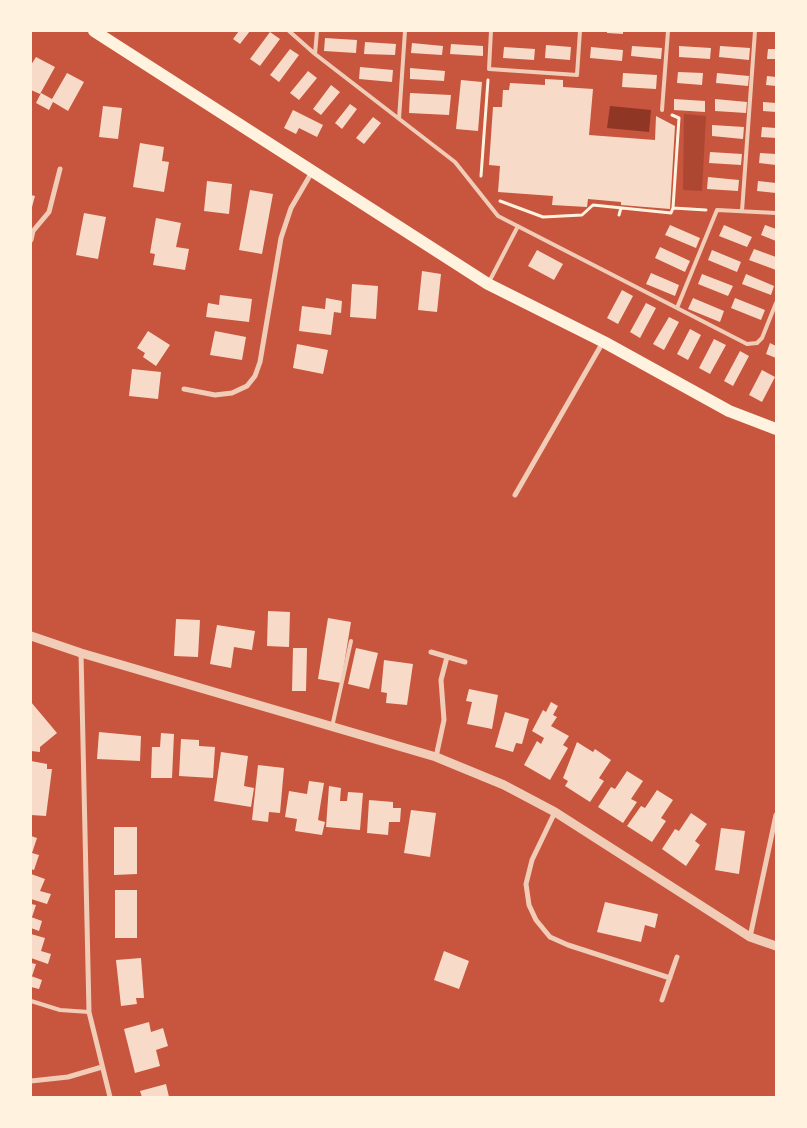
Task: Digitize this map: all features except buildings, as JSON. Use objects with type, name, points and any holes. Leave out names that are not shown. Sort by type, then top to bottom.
[{"type":"main road","points":[[94,31],[488,284],[604,342],[729,411],[776,429]]},
{"type":"street","points":[[31,240],[33,230],[49,212],[60,169]]},
{"type":"street","points":[[184,389],[215,395],[232,393],[247,386],[255,376],[260,362],[281,238],[291,208],[312,172]]},
{"type":"street","points":[[515,495],[604,342]]},
{"type":"street","points":[[31,636],[81,653],[436,757],[504,786],[555,812],[750,937],[776,946]]},
{"type":"street","points":[[431,652],[465,662]]},
{"type":"street","points":[[81,653],[89,1012],[110,1097]]},
{"type":"street","points":[[436,757],[444,720],[441,680],[447,657]]},
{"type":"street","points":[[555,812],[532,860],[526,884],[529,905],[536,920],[550,937],[568,945],[670,978]]},
{"type":"street","points":[[750,937],[776,815]]},
{"type":"street","points":[[662,1000],[677,957]]},
{"type":"street","points":[[31,1081],[68,1077],[102,1067]]},
{"type":"lane","points":[[289,31],[315,54],[455,162],[498,216],[747,344],[757,343],[762,338],[776,303]]},
{"type":"lane","points":[[315,54],[317,31]]},
{"type":"lane","points":[[399,119],[405,31]]},
{"type":"lane","points":[[491,31],[488,70],[577,76],[580,31]]},
{"type":"lane","points":[[662,110],[668,31]]},
{"type":"lane","points":[[742,211],[755,31]]},
{"type":"lane","points":[[678,308],[717,210],[776,213]]},
{"type":"lane","points":[[488,284],[518,226]]},
{"type":"lane","points":[[332,727],[351,641]]},
{"type":"lane","points":[[31,1001],[60,1010],[89,1012]]},
{"type":"path","points":[[476,188],[481,184],[488,70]]},
{"type":"path","points":[[496,199],[543,217],[582,214],[592,205],[671,213],[673,208],[678,118],[662,110]]},
{"type":"path","points":[[619,215],[621,208]]},
{"type":"path","points":[[673,208],[717,210]]},
{"type":"shaded area","points":[[610,106],[651,110],[649,132],[607,128]]},
{"type":"shaded area","points":[[684,114],[706,116],[702,191],[683,190]]}]
